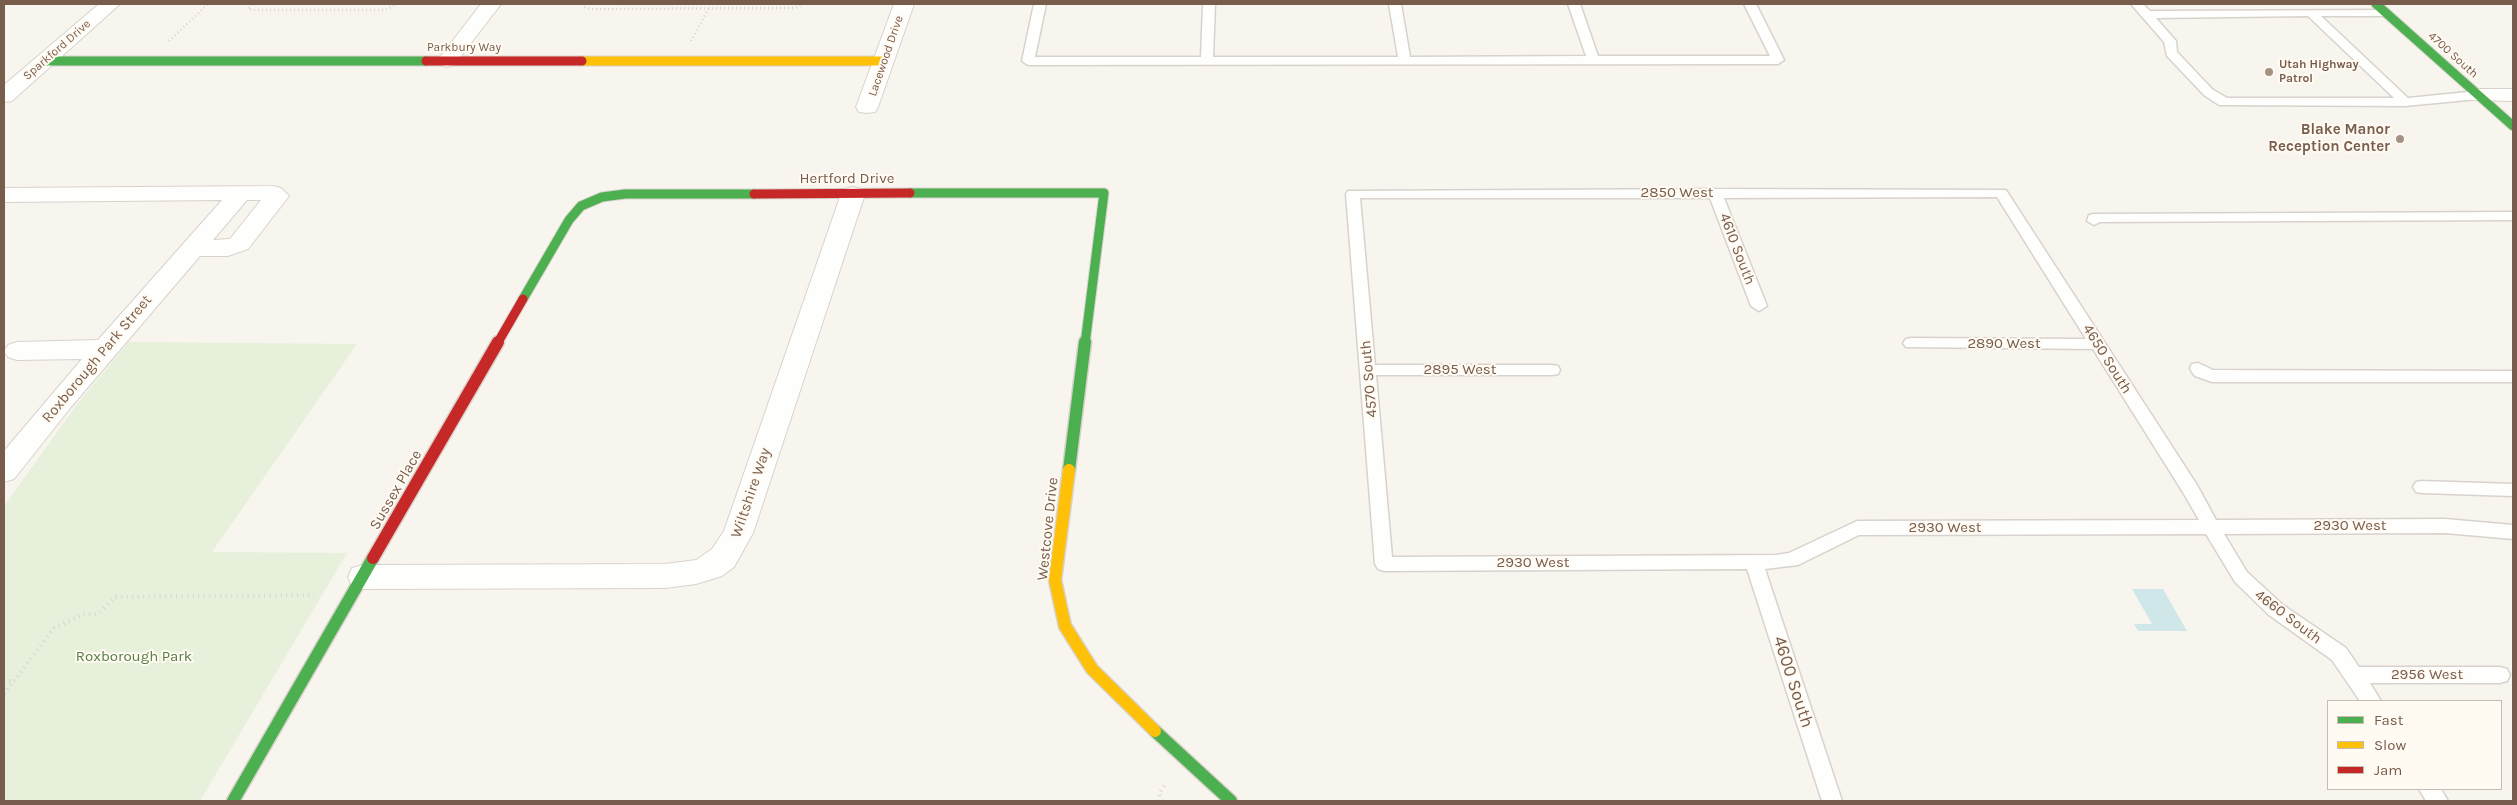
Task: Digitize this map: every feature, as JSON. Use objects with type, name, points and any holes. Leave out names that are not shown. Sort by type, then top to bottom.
[{"type":"street","name":"Sparkford Drive","points":[[4,96],[110,4]]},
{"type":"street","points":[[446,61],[490,4]]},
{"type":"street","name":"Lacewood Drive","points":[[868,107],[904,4]]},
{"type":"street","name":"4700 South","points":[[2376,4],[2513,126]]},
{"type":"street","name":"Parkbury Way","points":[[44,61],[884,61]]},
{"type":"street","points":[[2478,95],[2513,95]]},
{"type":"street","points":[[4,195],[273,193],[278,196],[239,244],[228,248],[192,248]]},
{"type":"street","name":"Hertford Drive","points":[[591,200],[625,194],[1104,193]]},
{"type":"street","name":"Westcove Drive","points":[[1104,193],[1055,580],[1059,603],[1065,626],[1092,669],[1110,689],[1231,801]]},
{"type":"street","name":"Roxborough Park Street","points":[[4,471],[104,350],[240,194]]},
{"type":"street","name":"Wiltshire Way","points":[[363,577],[665,576],[696,572],[717,562],[732,546],[738,533],[853,194]]},
{"type":"street","name":"Sussex Place","points":[[233,801],[569,220],[581,206],[591,200]]},
{"type":"street","points":[[17,351],[104,350]]},
{"type":"lane","points":[[1040,4],[1028,61],[1778,60],[1750,4]]},
{"type":"lane","points":[[1207,61],[1209,4]]},
{"type":"lane","points":[[1396,4],[1405,61]]},
{"type":"lane","points":[[1574,4],[1593,60]]},
{"type":"lane","points":[[2137,4],[2170,41],[2172,52],[2208,92],[2224,102],[2405,102],[2478,95]]},
{"type":"lane","points":[[2146,15],[2313,15],[2385,12]]},
{"type":"lane","points":[[2313,15],[2405,102]]},
{"type":"lane","name":"4610 South","points":[[1715,193],[1759,306]]},
{"type":"lane","name":"2850 West","points":[[1353,194],[2001,193]]},
{"type":"lane","name":"4650 South","points":[[2001,193],[2190,490],[2211,527]]},
{"type":"lane","name":"4570 South","points":[[1353,194],[1384,564]]},
{"type":"lane","points":[[2094,221],[2094,218],[2513,216]]},
{"type":"lane","name":"2890 West","points":[[1911,343],[2098,344]]},
{"type":"lane","points":[[2198,368],[2201,372],[2212,376],[2332,378],[2352,375],[2513,376]]},
{"type":"lane","name":"2895 West","points":[[1368,370],[1552,370]]},
{"type":"lane","points":[[2422,487],[2513,490]]},
{"type":"lane","name":"2930 West","points":[[1384,564],[1754,562],[1792,560],[1857,528],[2445,526],[2513,532]]},
{"type":"lane","name":"4660 South","points":[[2211,527],[2249,587],[2276,610],[2339,654],[2370,700]]},
{"type":"lane","name":"4600 South","points":[[1754,562],[1832,801]]},
{"type":"lane","name":"2956 West","points":[[2354,675],[2500,675]]},
{"type":"lane","points":[[2430,790],[2438,801]]},
{"type":"path","points":[[165,45],[208,4]]},
{"type":"path","points":[[252,4],[248,9],[380,10],[388,9],[396,4]]},
{"type":"path","points":[[584,4],[583,6],[586,8],[795,8],[803,4]]},
{"type":"path","points":[[690,42],[709,8]]},
{"type":"path","points":[[4,694],[54,628],[85,614],[97,614],[116,597],[314,595]]},
{"type":"path","points":[[4,681],[14,681]]},
{"type":"path","points":[[1162,801],[1159,793],[1165,785]]},
{"type":"green space","name":"Roxborough Park","points":[[129,342],[357,344],[212,552],[347,553],[200,801],[4,801],[4,506],[78,403]]},
{"type":"water","points":[[2132,589],[2163,589],[2187,631],[2138,631],[2134,624],[2152,624]]},
{"type":"traffic: fast","points":[[2376,4],[2513,126]]},
{"type":"traffic: fast","points":[[44,61],[426,61]]},
{"type":"traffic: fast","points":[[910,193],[1104,193],[1069,470]]},
{"type":"traffic: fast","points":[[523,299],[569,220],[581,206],[602,197],[625,194],[754,194]]},
{"type":"traffic: fast","points":[[233,801],[373,558]]},
{"type":"traffic: fast","points":[[1155,731],[1231,801]]},
{"type":"traffic: slow","points":[[582,61],[884,61]]},
{"type":"traffic: slow","points":[[1069,470],[1055,580],[1065,626],[1092,669],[1155,731]]},
{"type":"traffic: jam","points":[[426,61],[582,61]]},
{"type":"traffic: jam","points":[[754,194],[910,193]]},
{"type":"traffic: jam","points":[[373,558],[523,299]]},
{"type":"place","name":"Utah Highway Patrol","points":[[2269,72]]},
{"type":"place","name":"Blake Manor Reception Center","points":[[2400,139]]}]
